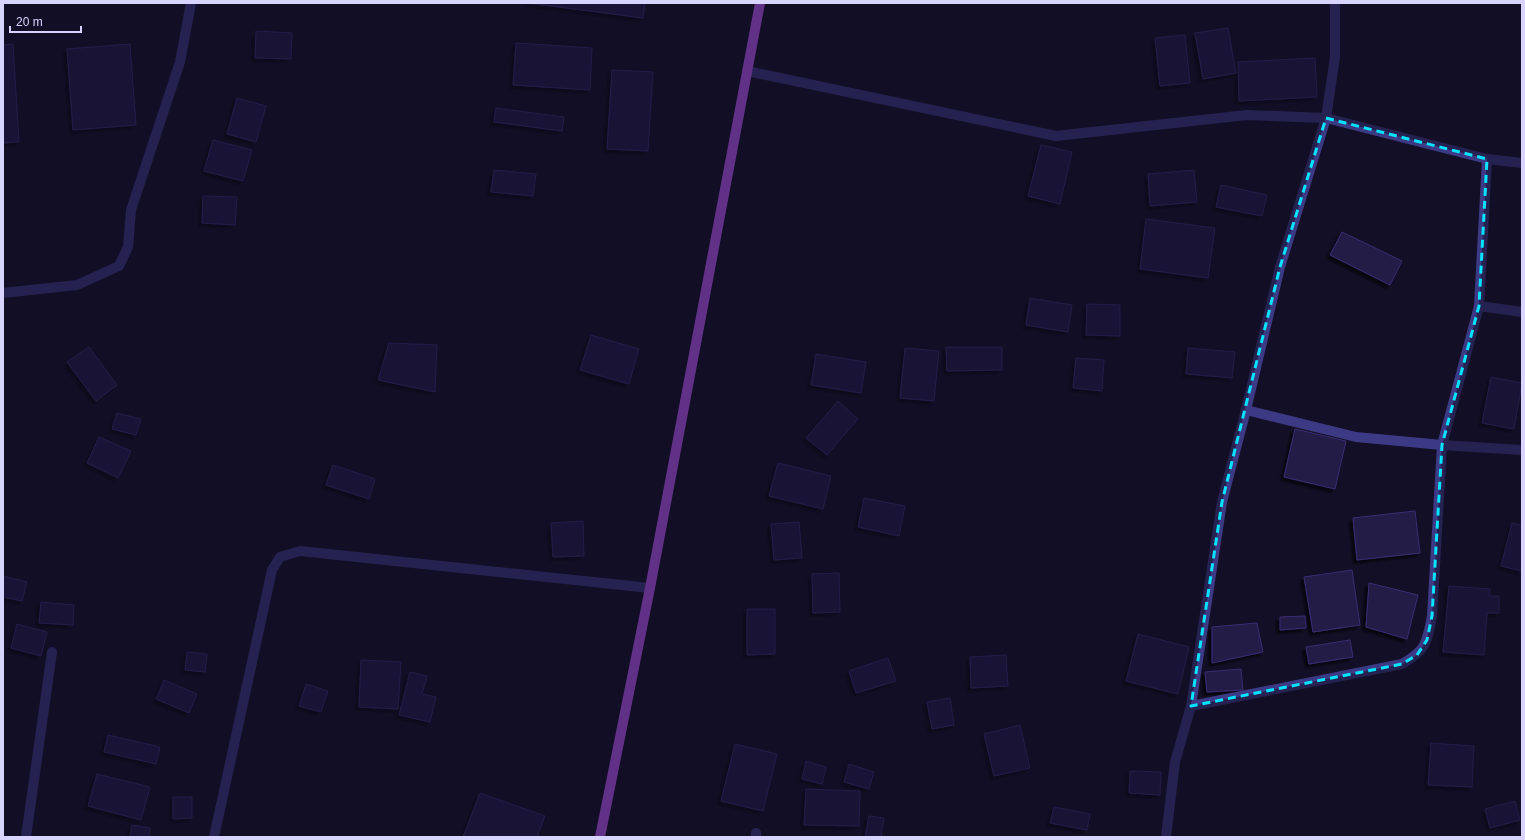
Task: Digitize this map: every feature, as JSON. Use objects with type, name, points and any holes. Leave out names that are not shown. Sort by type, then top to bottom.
[{"type":"main road","points":[[600,837],[650,588],[760,3]]},
{"type":"street","points":[[3,293],[77,285],[119,266],[128,247],[131,210],[180,62],[191,3]]},
{"type":"street","points":[[1166,837],[1175,762],[1191,706],[1222,502],[1246,410],[1280,267],[1326,118],[1335,56],[1335,3]]},
{"type":"street","points":[[747,71],[1056,136],[1247,115],[1326,118],[1488,159],[1522,164]]},
{"type":"street","points":[[1191,706],[1402,664],[1417,655],[1427,640],[1432,616],[1442,445],[1479,306],[1488,159]]},
{"type":"street","points":[[1479,306],[1522,312]]},
{"type":"street","points":[[1246,410],[1356,437],[1442,445],[1522,450]]},
{"type":"street","points":[[214,837],[272,570],[280,557],[300,551],[650,588]]},
{"type":"street","points":[[26,837],[52,652]]},
{"type":"highlighted area","points":[[1326,118],[1487,159],[1479,306],[1442,445],[1432,616],[1427,640],[1417,655],[1402,664],[1191,706],[1222,502],[1280,267]]},
{"type":"building","points":[[528,3],[645,3],[643,18]]},
{"type":"building","points":[[1228,28],[1236,73],[1203,79],[1195,33]]},
{"type":"building","points":[[256,31],[292,33],[291,59],[255,58]]},
{"type":"building","points":[[1185,35],[1190,83],[1160,86],[1155,38]]},
{"type":"building","points":[[516,43],[592,48],[590,90],[513,85]]},
{"type":"building","points":[[13,44],[19,142],[3,143],[3,45]]},
{"type":"building","points":[[130,44],[136,125],[73,130],[67,49]]},
{"type":"building","points":[[1315,58],[1317,97],[1239,101],[1238,62]]},
{"type":"building","points":[[612,70],[653,72],[648,151],[607,149]]},
{"type":"building","points":[[237,98],[266,106],[256,142],[227,134]]},
{"type":"building","points":[[496,108],[564,117],[562,131],[494,122]]},
{"type":"building","points":[[213,140],[252,150],[243,181],[204,171]]},
{"type":"building","points":[[1041,145],[1072,152],[1060,204],[1028,196]]},
{"type":"building","points":[[494,170],[536,174],[533,196],[491,192]]},
{"type":"building","points":[[1194,170],[1197,202],[1150,206],[1148,174]]},
{"type":"building","points":[[1221,185],[1267,195],[1262,216],[1216,207]]},
{"type":"building","points":[[203,196],[237,197],[235,225],[202,223]]},
{"type":"building","points":[[1146,219],[1215,228],[1208,278],[1140,269]]},
{"type":"building","points":[[1342,232],[1402,261],[1390,285],[1330,255]]},
{"type":"building","points":[[1030,298],[1072,305],[1068,332],[1026,325]]},
{"type":"building","points":[[1087,304],[1120,305],[1120,336],[1086,335]]},
{"type":"building","points":[[591,335],[639,349],[629,384],[580,370]]},
{"type":"building","points":[[389,343],[437,345],[435,392],[378,380]]},
{"type":"building","points":[[89,347],[117,385],[96,401],[67,362]]},
{"type":"building","points":[[946,347],[1002,347],[1002,370],[947,371]]},
{"type":"building","points":[[905,348],[939,351],[934,401],[900,398]]},
{"type":"building","points":[[1188,348],[1235,352],[1232,378],[1186,374]]},
{"type":"building","points":[[816,354],[866,362],[861,393],[811,385]]},
{"type":"building","points":[[1076,358],[1104,360],[1102,391],[1073,388]]},
{"type":"building","points":[[1491,377],[1522,383],[1514,429],[1482,423]]},
{"type":"building","points":[[838,401],[858,419],[827,455],[806,438]]},
{"type":"building","points":[[117,413],[141,419],[136,435],[112,429]]},
{"type":"building","points":[[1295,429],[1346,441],[1335,489],[1284,477]]},
{"type":"building","points":[[99,437],[131,451],[118,478],[87,463]]},
{"type":"building","points":[[778,463],[831,476],[823,509],[769,496]]},
{"type":"building","points":[[333,465],[375,479],[369,499],[326,485]]},
{"type":"building","points":[[864,498],[905,506],[899,536],[858,527]]},
{"type":"building","points":[[1415,511],[1420,553],[1357,560],[1353,518]]},
{"type":"building","points":[[583,521],[584,556],[553,557],[551,523]]},
{"type":"building","points":[[799,522],[802,558],[774,560],[771,524]]},
{"type":"building","points":[[1512,523],[1522,525],[1522,571],[1501,566]]},
{"type":"building","points":[[1352,570],[1360,625],[1313,632],[1304,577]]},
{"type":"building","points":[[839,573],[840,612],[813,613],[812,574]]},
{"type":"building","points":[[3,576],[27,582],[22,601],[3,597]]},
{"type":"building","points":[[1369,583],[1418,595],[1407,639],[1366,627]]},
{"type":"building","points":[[1449,586],[1490,589],[1489,596],[1499,596],[1499,613],[1487,613],[1484,655],[1443,652]]},
{"type":"building","points":[[41,602],[74,605],[73,625],[39,623]]},
{"type":"building","points":[[747,609],[775,609],[775,654],[747,655]]},
{"type":"building","points":[[1305,616],[1306,628],[1280,630],[1280,617]]},
{"type":"building","points":[[1257,623],[1263,652],[1212,663],[1212,627]]},
{"type":"building","points":[[17,624],[47,632],[41,656],[11,648]]},
{"type":"building","points":[[1138,634],[1189,647],[1178,694],[1126,681]]},
{"type":"building","points":[[1350,640],[1353,657],[1309,664],[1306,647]]},
{"type":"building","points":[[187,652],[207,654],[205,672],[185,670]]},
{"type":"building","points":[[1006,655],[1008,686],[971,688],[970,657]]},
{"type":"building","points":[[888,658],[896,681],[856,693],[849,671]]},
{"type":"building","points":[[361,660],[401,662],[398,709],[359,707]]},
{"type":"building","points":[[1241,669],[1243,690],[1207,692],[1205,672]]},
{"type":"building","points":[[410,672],[427,676],[422,694],[436,697],[430,722],[399,715]]},
{"type":"building","points":[[164,680],[197,694],[189,713],[156,699]]},
{"type":"building","points":[[306,684],[328,691],[321,712],[299,706]]},
{"type":"building","points":[[950,698],[954,725],[932,729],[927,702]]},
{"type":"building","points":[[1020,725],[1030,768],[994,776],[984,734]]},
{"type":"building","points":[[108,735],[160,747],[156,764],[104,752]]},
{"type":"building","points":[[1431,743],[1474,746],[1472,787],[1428,785]]},
{"type":"building","points":[[735,744],[777,754],[763,811],[721,801]]},
{"type":"building","points":[[806,761],[826,767],[822,784],[802,779]]},
{"type":"building","points":[[849,764],[874,772],[869,789],[844,782]]},
{"type":"building","points":[[1130,771],[1161,772],[1160,795],[1129,793]]},
{"type":"building","points":[[97,774],[150,787],[141,820],[88,806]]},
{"type":"building","points":[[806,789],[860,791],[859,826],[804,825]]},
{"type":"building","points":[[480,793],[545,816],[537,837],[463,837]]},
{"type":"building","points":[[173,797],[192,797],[192,818],[173,819]]},
{"type":"building","points":[[1515,801],[1520,820],[1490,828],[1485,809]]},
{"type":"building","points":[[1054,807],[1090,814],[1087,830],[1050,823]]},
{"type":"building","points":[[869,816],[884,818],[881,837],[865,837]]},
{"type":"building","points":[[132,825],[150,828],[149,837],[130,837]]}]
